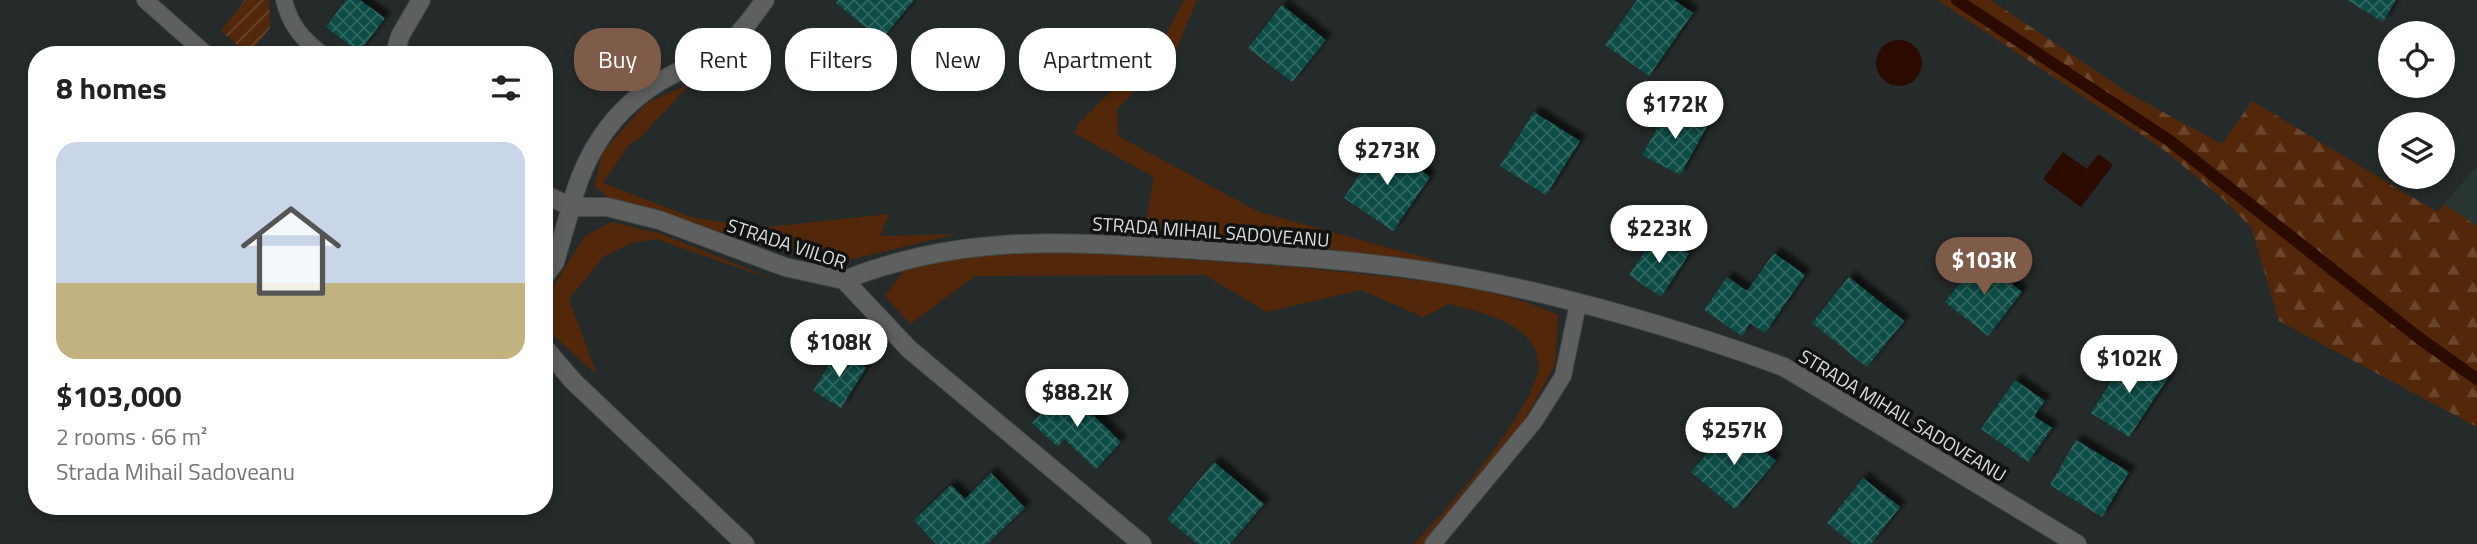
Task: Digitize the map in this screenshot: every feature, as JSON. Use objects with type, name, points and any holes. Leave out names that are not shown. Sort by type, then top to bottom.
[{"type":"street","points":[[397,46],[400,36],[421,0]]},
{"type":"street","points":[[553,265],[584,165],[597,140],[626,106],[661,80],[689,69],[725,47],[745,27],[765,0]]},
{"type":"street","points":[[553,198],[571,206]]},
{"type":"street","name":"STRADA VIILOR","points":[[571,206],[607,206],[659,220],[785,267],[844,281],[909,349],[1142,544]]},
{"type":"street","name":"STRADA MIHAIL SADOVEANU","points":[[844,281],[889,263],[951,249],[1022,242],[1145,247],[1375,264],[1464,277],[1578,304],[1742,352],[1784,368],[2077,544]]},
{"type":"street","points":[[553,358],[573,381],[745,544]]},
{"type":"lane","points":[[145,0],[197,46]]},
{"type":"lane","points":[[284,0],[289,20],[303,40],[311,46]]},
{"type":"lane","points":[[1433,544],[1534,422],[1563,376],[1578,304]]},
{"type":"shaded area","points":[[1899,40],[1915,47],[1922,63],[1915,79],[1899,86],[1883,79],[1876,63],[1883,47]]},
{"type":"shaded area","points":[[2063,152],[2087,169],[2099,154],[2113,165],[2081,207],[2043,179]]},
{"type":"shaded area","points":[[2477,166],[2477,226],[2444,204]]},
{"type":"green space","points":[[245,0],[269,0],[270,28],[255,46],[239,46],[221,31]]},
{"type":"green space","points":[[1184,0],[1197,0],[1176,49],[1176,28],[1169,28]]},
{"type":"green space","points":[[1937,0],[1991,0],[2128,93],[2222,144],[2252,101],[2378,177],[2378,189],[2399,189],[2437,212],[2444,204],[2477,226],[2477,427],[2279,321],[2251,227],[2223,199],[2164,150]]},
{"type":"green space","points":[[675,90],[684,91],[638,140],[630,143],[603,183],[691,217],[758,228],[889,214],[880,236],[955,234],[842,262],[740,238],[614,201],[594,186],[603,152],[646,103]]},
{"type":"green space","points":[[1111,91],[1135,91],[1117,109],[1118,136],[1259,212],[1448,264],[1144,231],[1154,177],[1074,133],[1079,123]]},
{"type":"green space","points":[[611,222],[662,234],[780,282],[656,239],[632,243],[604,256],[569,299],[597,375],[553,335],[553,287],[585,236]]},
{"type":"green space","points":[[1056,251],[1332,271],[1490,292],[1558,315],[1555,365],[1524,421],[1426,544],[1414,544],[1485,462],[1503,438],[1530,392],[1539,370],[1538,359],[1530,340],[1521,332],[1486,314],[1449,304],[1423,317],[1361,290],[1267,312],[1205,275],[975,276],[910,324],[885,296],[906,268],[941,257]]},
{"type":"building","points":[[346,0],[360,0],[385,18],[364,46],[351,46],[326,27]]},
{"type":"building","points":[[838,0],[914,0],[891,28],[866,28],[836,3]]},
{"type":"building","points":[[1637,0],[1674,0],[1693,13],[1649,76],[1605,45]]},
{"type":"building","points":[[2347,0],[2396,0],[2381,21]]},
{"type":"building","points":[[1282,5],[1326,40],[1292,82],[1248,48]]},
{"type":"building","points":[[1670,106],[1707,127],[1680,175],[1642,155]]},
{"type":"building","points":[[1534,112],[1580,141],[1546,195],[1500,166]]},
{"type":"building","points":[[1381,142],[1430,177],[1393,231],[1344,198]]},
{"type":"building","points":[[1657,233],[1689,254],[1661,297],[1629,275]]},
{"type":"building","points":[[1774,253],[1805,275],[1765,333],[1750,323],[1742,336],[1704,310],[1727,277],[1747,291]]},
{"type":"building","points":[[1980,258],[2022,292],[1988,336],[1945,302]]},
{"type":"building","points":[[1849,277],[1904,321],[1867,367],[1812,323]]},
{"type":"building","points":[[838,350],[866,368],[841,408],[813,391]]},
{"type":"building","points":[[2129,353],[2168,378],[2129,437],[2091,413]]},
{"type":"building","points":[[2015,380],[2045,401],[2034,416],[2052,428],[2028,462],[1981,429]]},
{"type":"building","points":[[1065,388],[1121,442],[1096,469],[1064,439],[1058,447],[1032,423]]},
{"type":"building","points":[[1732,424],[1776,461],[1735,509],[1691,472]]},
{"type":"building","points":[[2076,440],[2129,472],[2102,517],[2050,485]]},
{"type":"building","points":[[1214,462],[1264,504],[1230,544],[1198,544],[1167,519]]},
{"type":"building","points":[[991,473],[1025,508],[987,544],[936,544],[914,520],[951,485],[965,499]]},
{"type":"building","points":[[1863,478],[1900,507],[1871,544],[1853,544],[1827,523]]},
{"type":"waterway","points":[[1957,0],[2170,141],[2419,338],[2477,379]]}]
